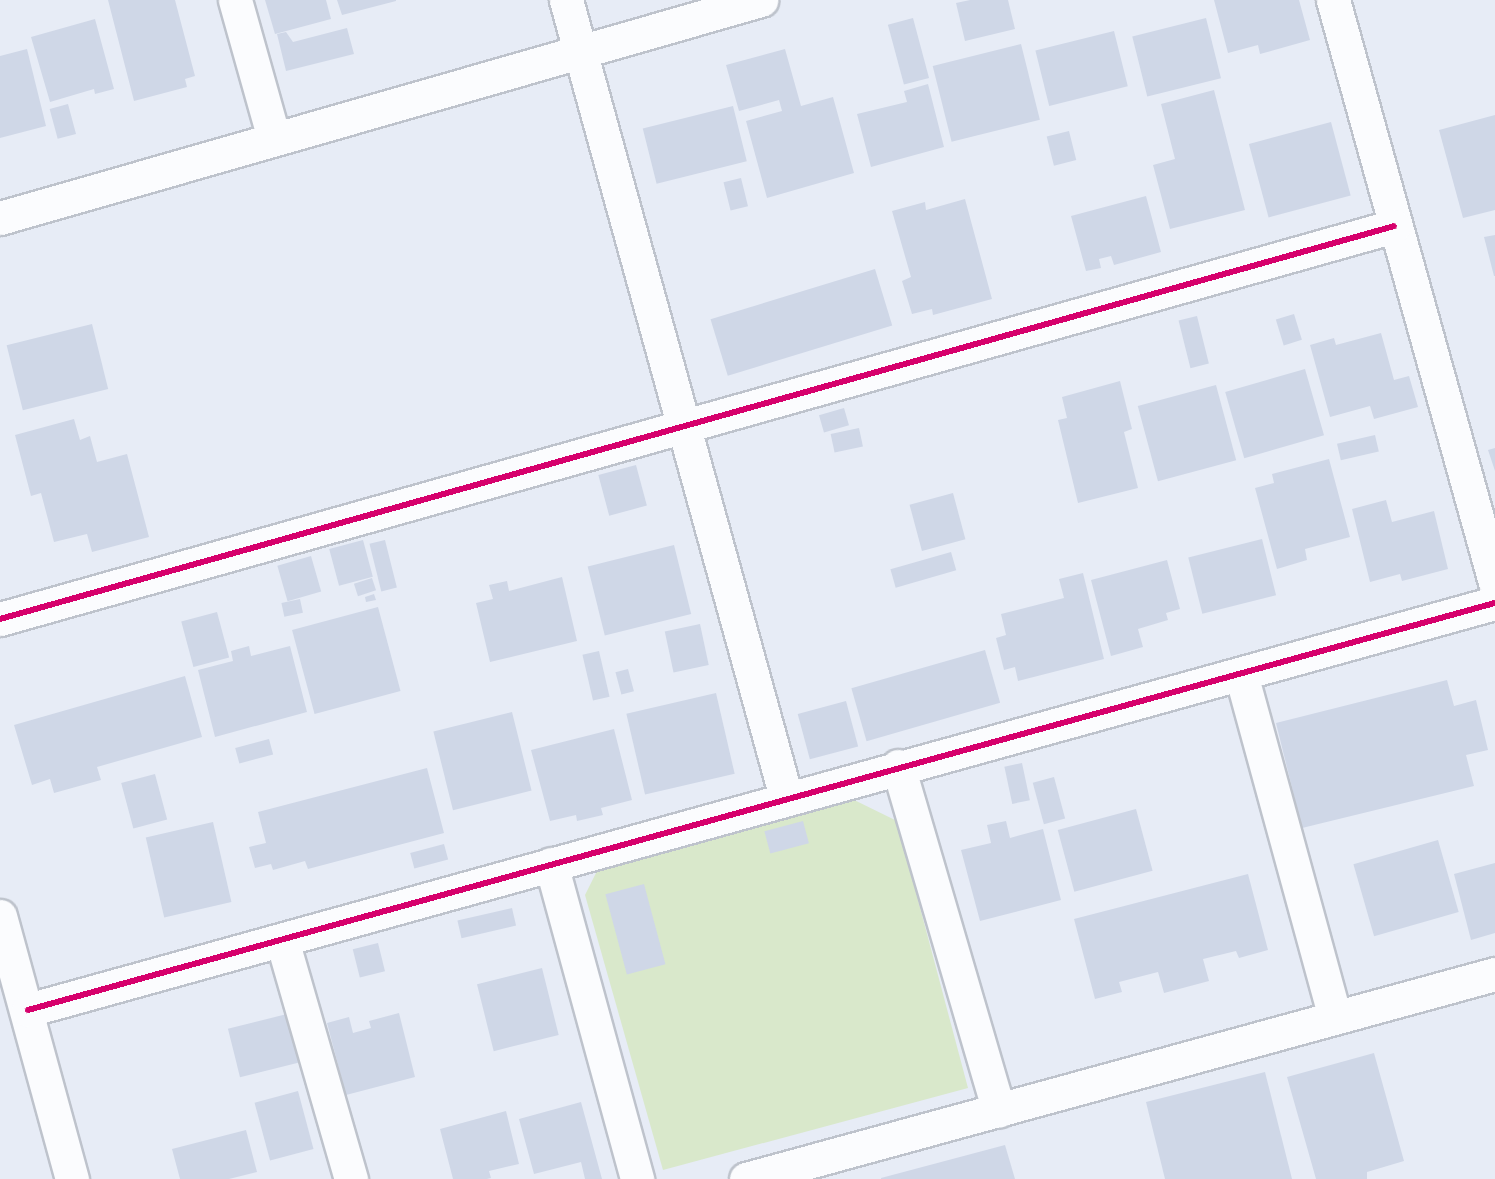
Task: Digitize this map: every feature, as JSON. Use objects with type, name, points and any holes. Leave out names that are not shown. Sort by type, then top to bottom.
[{"type":"street","points":[[235,0],[274,139]]},
{"type":"street","points":[[566,0],[786,797]]},
{"type":"street","points":[[0,218],[761,0]]},
{"type":"street","points":[[1333,0],[1394,226],[1495,582]]},
{"type":"street","points":[[0,619],[685,429],[1394,226]]},
{"type":"street","points":[[28,1010],[786,797],[1495,603]]},
{"type":"street","points":[[1241,674],[1335,1017]]},
{"type":"street","points":[[898,766],[999,1111]]},
{"type":"street","points":[[551,864],[637,1179]]},
{"type":"street","points":[[0,916],[8,971],[28,1010],[72,1179]]},
{"type":"street","points":[[282,939],[351,1179]]},
{"type":"street","points":[[746,1179],[1495,974]]},
{"type":"green space","points":[[844,795],[897,821],[968,1088],[663,1170],[585,895],[599,867]]},
{"type":"building","points":[[108,0],[175,0],[195,76],[185,79],[187,87],[134,101]]},
{"type":"building","points":[[265,0],[326,0],[331,19],[275,34]]},
{"type":"building","points":[[337,0],[396,0],[396,1],[342,15]]},
{"type":"building","points":[[970,0],[1008,0],[1015,29],[965,41],[956,3]]},
{"type":"building","points":[[1214,0],[1299,0],[1310,40],[1260,54],[1258,45],[1228,53]]},
{"type":"building","points":[[913,18],[929,78],[904,85],[888,25]]},
{"type":"building","points":[[1206,18],[1221,78],[1147,97],[1132,36]]},
{"type":"building","points":[[95,19],[114,89],[95,94],[94,89],[50,102],[31,37]]},
{"type":"building","points":[[347,28],[354,54],[286,71],[277,34],[286,32],[293,42]]},
{"type":"building","points":[[1114,31],[1128,86],[1049,106],[1035,51]]},
{"type":"building","points":[[1021,44],[1040,120],[952,142],[933,66]]},
{"type":"building","points":[[27,49],[46,126],[0,138],[0,56]]},
{"type":"building","points":[[785,49],[801,106],[833,97],[854,173],[767,198],[746,121],[782,111],[779,100],[739,111],[726,65]]},
{"type":"building","points":[[928,84],[944,147],[871,167],[857,114],[907,102],[904,91]]},
{"type":"building","points":[[1214,90],[1245,210],[1170,229],[1153,165],[1175,159],[1161,104]]},
{"type":"building","points":[[68,104],[76,134],[58,139],[50,109]]},
{"type":"building","points":[[733,106],[747,161],[657,184],[643,128]]},
{"type":"building","points":[[1495,115],[1495,210],[1463,218],[1439,130]]},
{"type":"building","points":[[1331,122],[1351,195],[1269,217],[1249,144]]},
{"type":"building","points":[[1069,131],[1076,160],[1054,166],[1047,137]]},
{"type":"building","points":[[741,178],[748,206],[731,210],[724,182]]},
{"type":"building","points":[[1146,196],[1161,252],[1114,265],[1111,256],[1099,259],[1101,268],[1086,271],[1071,216]]},
{"type":"building","points":[[965,199],[992,299],[933,315],[932,309],[912,314],[902,281],[911,277],[892,211],[925,202],[926,210]]},
{"type":"building","points":[[1495,235],[1495,276],[1494,276],[1484,237]]},
{"type":"building","points":[[875,269],[892,325],[728,376],[711,319]]},
{"type":"building","points":[[1294,314],[1302,340],[1284,345],[1276,320]]},
{"type":"building","points":[[1197,316],[1209,364],[1190,368],[1179,321]]},
{"type":"building","points":[[92,324],[108,389],[23,410],[7,345]]},
{"type":"building","points":[[1381,333],[1394,380],[1409,376],[1418,407],[1374,419],[1370,406],[1330,417],[1310,345],[1334,338],[1336,345]]},
{"type":"building","points":[[1305,369],[1324,435],[1244,458],[1225,392]]},
{"type":"building","points":[[1120,381],[1132,429],[1124,432],[1138,488],[1078,503],[1058,420],[1067,418],[1062,397]]},
{"type":"building","points":[[1216,385],[1236,460],[1158,481],[1138,406]]},
{"type":"building","points":[[844,408],[849,425],[824,432],[819,415]]},
{"type":"building","points":[[74,419],[80,440],[90,436],[97,462],[127,454],[149,537],[92,552],[87,534],[54,542],[41,493],[31,496],[15,435]]},
{"type":"building","points":[[859,428],[863,447],[835,453],[831,434]]},
{"type":"building","points":[[1375,435],[1379,452],[1341,460],[1337,444]]},
{"type":"building","points":[[1495,448],[1495,471],[1488,450]]},
{"type":"building","points":[[1329,459],[1350,537],[1305,549],[1307,560],[1277,569],[1255,488],[1274,483],[1272,474]]},
{"type":"building","points":[[636,465],[647,506],[609,516],[598,475]]},
{"type":"building","points":[[953,493],[965,539],[922,551],[910,505]]},
{"type":"building","points":[[1386,500],[1392,522],[1434,511],[1448,569],[1402,581],[1400,574],[1370,582],[1352,509]]},
{"type":"building","points":[[1262,539],[1276,595],[1202,614],[1188,557]]},
{"type":"building","points":[[363,540],[373,577],[339,586],[329,549]]},
{"type":"building","points":[[385,540],[397,588],[381,591],[369,544]]},
{"type":"building","points":[[674,545],[691,614],[605,635],[588,567]]},
{"type":"building","points":[[951,552],[956,570],[896,588],[890,569]]},
{"type":"building","points":[[311,556],[321,592],[288,601],[277,566]]},
{"type":"building","points":[[1167,560],[1180,609],[1166,613],[1168,620],[1138,629],[1143,647],[1111,656],[1091,580]]},
{"type":"building","points":[[1083,573],[1104,659],[1018,681],[1015,667],[1004,670],[996,638],[1006,635],[1001,614],[1064,598],[1059,579]]},
{"type":"building","points":[[562,577],[577,641],[490,662],[476,603],[493,599],[489,585],[507,581],[509,591]]},
{"type":"building","points":[[372,578],[376,590],[358,596],[354,584]]},
{"type":"building","points":[[374,594],[376,600],[366,602],[365,597]]},
{"type":"building","points":[[300,599],[303,613],[284,617],[281,603]]},
{"type":"building","points":[[378,607],[401,691],[315,714],[292,630]]},
{"type":"building","points":[[217,612],[229,657],[193,667],[181,622]]},
{"type":"building","points":[[700,624],[709,665],[674,673],[665,631]]},
{"type":"building","points":[[249,646],[251,656],[290,646],[307,712],[215,737],[198,670],[233,661],[231,651]]},
{"type":"building","points":[[985,650],[1000,703],[867,741],[851,688]]},
{"type":"building","points":[[599,651],[610,697],[593,701],[582,655]]},
{"type":"building","points":[[628,669],[634,691],[621,695],[615,672]]},
{"type":"building","points":[[185,676],[202,737],[97,767],[101,780],[54,793],[50,779],[32,785],[14,725]]},
{"type":"building","points":[[1447,680],[1454,706],[1476,700],[1488,750],[1466,755],[1474,786],[1302,828],[1276,723]]},
{"type":"building","points":[[716,693],[735,774],[645,795],[626,714]]},
{"type":"building","points":[[846,701],[858,746],[810,759],[798,714]]},
{"type":"building","points":[[512,712],[532,791],[453,810],[433,732]]},
{"type":"building","points":[[614,729],[632,800],[601,808],[603,815],[577,821],[576,815],[550,821],[531,750]]},
{"type":"building","points":[[269,739],[273,754],[239,764],[235,748]]},
{"type":"building","points":[[1022,763],[1030,800],[1012,804],[1004,767]]},
{"type":"building","points":[[427,768],[444,833],[308,869],[305,861],[273,870],[271,864],[255,868],[249,847],[266,843],[258,812]]},
{"type":"building","points":[[155,774],[167,819],[133,828],[121,783]]},
{"type":"building","points":[[1054,777],[1065,819],[1044,824],[1033,783]]},
{"type":"building","points":[[1136,809],[1153,871],[1074,892],[1058,830]]},
{"type":"building","points":[[803,821],[809,843],[770,854],[764,831]]},
{"type":"building","points":[[1006,821],[1010,838],[1043,829],[1061,900],[980,921],[961,850],[991,843],[987,825]]},
{"type":"building","points":[[213,822],[231,902],[164,917],[146,838]]},
{"type":"building","points":[[1438,840],[1459,912],[1374,936],[1353,864]]},
{"type":"building","points":[[444,844],[448,859],[414,869],[410,853]]},
{"type":"building","points":[[1495,863],[1495,933],[1471,940],[1454,874]]},
{"type":"building","points":[[1248,874],[1268,950],[1239,958],[1236,951],[1203,959],[1209,981],[1164,993],[1158,972],[1119,982],[1122,992],[1095,999],[1074,919]]},
{"type":"building","points":[[644,884],[665,964],[627,975],[605,894]]},
{"type":"building","points":[[512,908],[516,926],[461,938],[457,921]]},
{"type":"building","points":[[378,943],[385,971],[360,977],[353,949]]},
{"type":"building","points":[[542,968],[559,1035],[494,1051],[477,984]]},
{"type":"building","points":[[291,1013],[303,1062],[240,1077],[228,1029]]},
{"type":"building","points":[[399,1013],[415,1077],[346,1095],[327,1023],[349,1017],[353,1033],[371,1028],[369,1021]]},
{"type":"building","points":[[1374,1053],[1404,1161],[1367,1172],[1367,1179],[1316,1179],[1287,1077]]},
{"type":"building","points":[[1265,1072],[1292,1179],[1165,1179],[1146,1102]]},
{"type":"building","points":[[298,1091],[314,1149],[270,1161],[255,1103]]},
{"type":"building","points":[[581,1102],[602,1179],[585,1179],[581,1162],[534,1174],[519,1119]]},
{"type":"building","points":[[506,1111],[519,1164],[489,1171],[491,1178],[487,1179],[453,1179],[440,1129]]},
{"type":"building","points":[[246,1130],[257,1172],[229,1179],[180,1179],[172,1149]]},
{"type":"building","points":[[1005,1145],[1015,1179],[881,1179],[881,1178]]},
{"type":"cycle path","points":[[0,619],[1394,226]]},
{"type":"cycle path","points":[[28,1010],[1495,603]]}]
